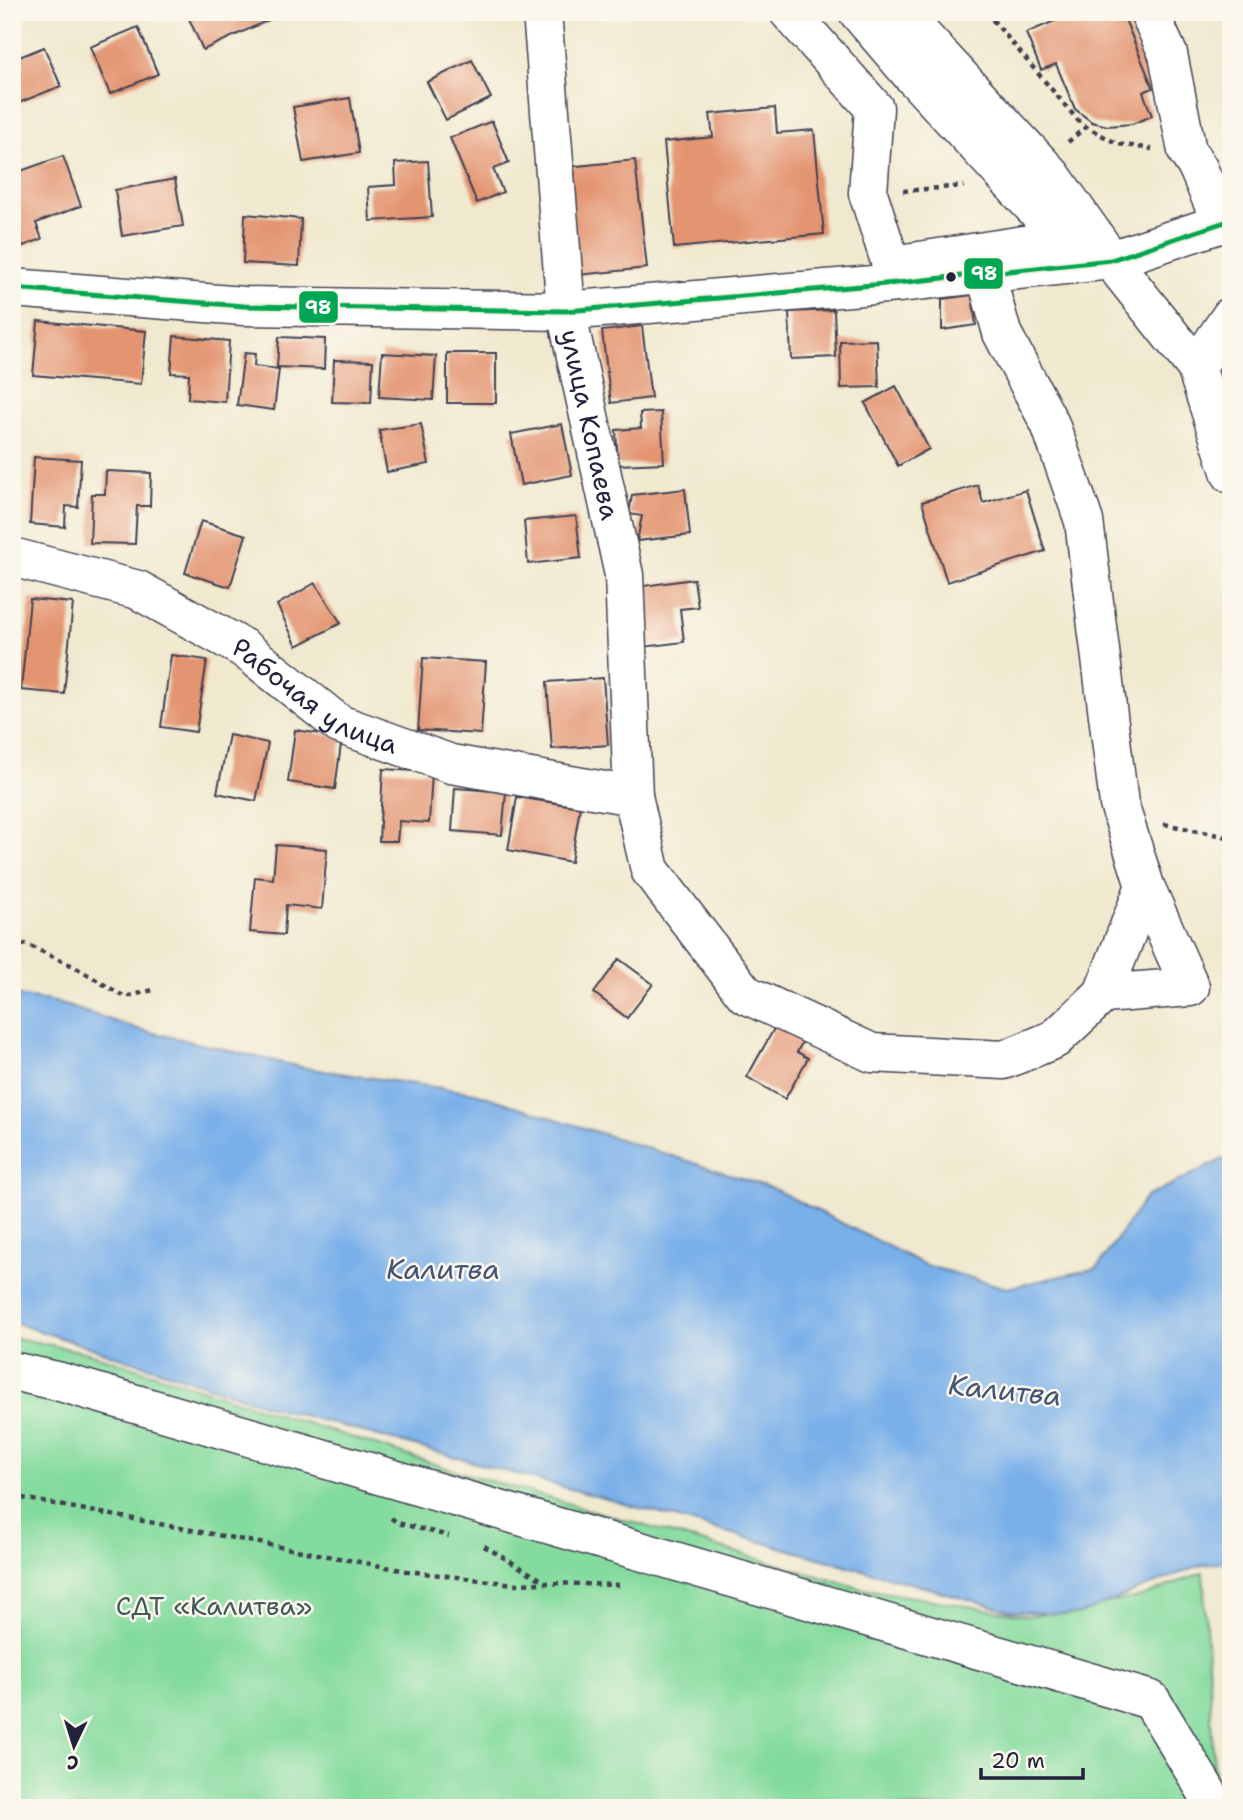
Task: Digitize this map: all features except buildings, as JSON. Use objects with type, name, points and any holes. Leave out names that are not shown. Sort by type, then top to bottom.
[{"type":"street","name":"улица Копаева","points":[[542,12],[566,311],[624,575],[633,796],[650,870],[745,993],[872,1053],[1004,1060],[1055,1039],[1103,994]]},
{"type":"street","points":[[789,12],[874,108]]},
{"type":"street","points":[[858,12],[923,62],[1026,174],[1111,260],[1196,367],[1231,474]]},
{"type":"street","points":[[900,12],[923,62]]},
{"type":"street","points":[[12,288],[244,306],[566,311],[895,274],[1062,252],[1111,260],[1226,222],[1187,151],[1168,54],[1149,12]]},
{"type":"street","points":[[895,274],[868,193],[874,108],[923,62]]},
{"type":"street","points":[[1026,174],[1063,239],[1062,252]]},
{"type":"street","points":[[895,274],[985,272],[1062,252]]},
{"type":"street","points":[[985,272],[1002,333],[1050,424],[1084,521],[1119,804],[1145,886],[1191,987],[1103,994],[1145,886]]},
{"type":"street","points":[[1196,367],[1231,316]]},
{"type":"street","name":"Рабочая улица","points":[[12,557],[138,590],[243,648],[339,724],[451,764],[633,796]]},
{"type":"street","points":[[12,1371],[57,1381],[1151,1700],[1217,1808]]},
{"type":"street","points":[[1200,1808],[1217,1808]]},
{"type":"path","points":[[986,12],[1081,124],[1118,144],[1187,151]]},
{"type":"path","points":[[868,193],[1026,174],[1087,126]]},
{"type":"path","points":[[1124,822],[1149,821],[1228,837]]},
{"type":"path","points":[[1228,856],[1231,1666]]},
{"type":"path","points":[[12,948],[26,944],[73,966],[125,997],[157,989]]},
{"type":"path","points":[[12,1496],[407,1571],[514,1584],[547,1583]]},
{"type":"green space","name":"СДТ «Калитва»","points":[[12,1337],[89,1353],[453,1470],[859,1588],[1028,1616],[1141,1597],[1203,1572],[1216,1807],[12,1808]]},
{"type":"water","name":"Калитва","points":[[12,995],[55,1002],[141,1030],[305,1068],[475,1093],[772,1188],[925,1265],[1007,1288],[1097,1268],[1146,1197],[1223,1159],[1231,1160],[1231,1561],[1198,1566],[1077,1615],[1011,1611],[270,1406],[12,1322]]},
{"type":"transit line","name":"98","points":[[12,288],[244,306],[566,311],[897,283],[1111,260],[1231,220]]}]
